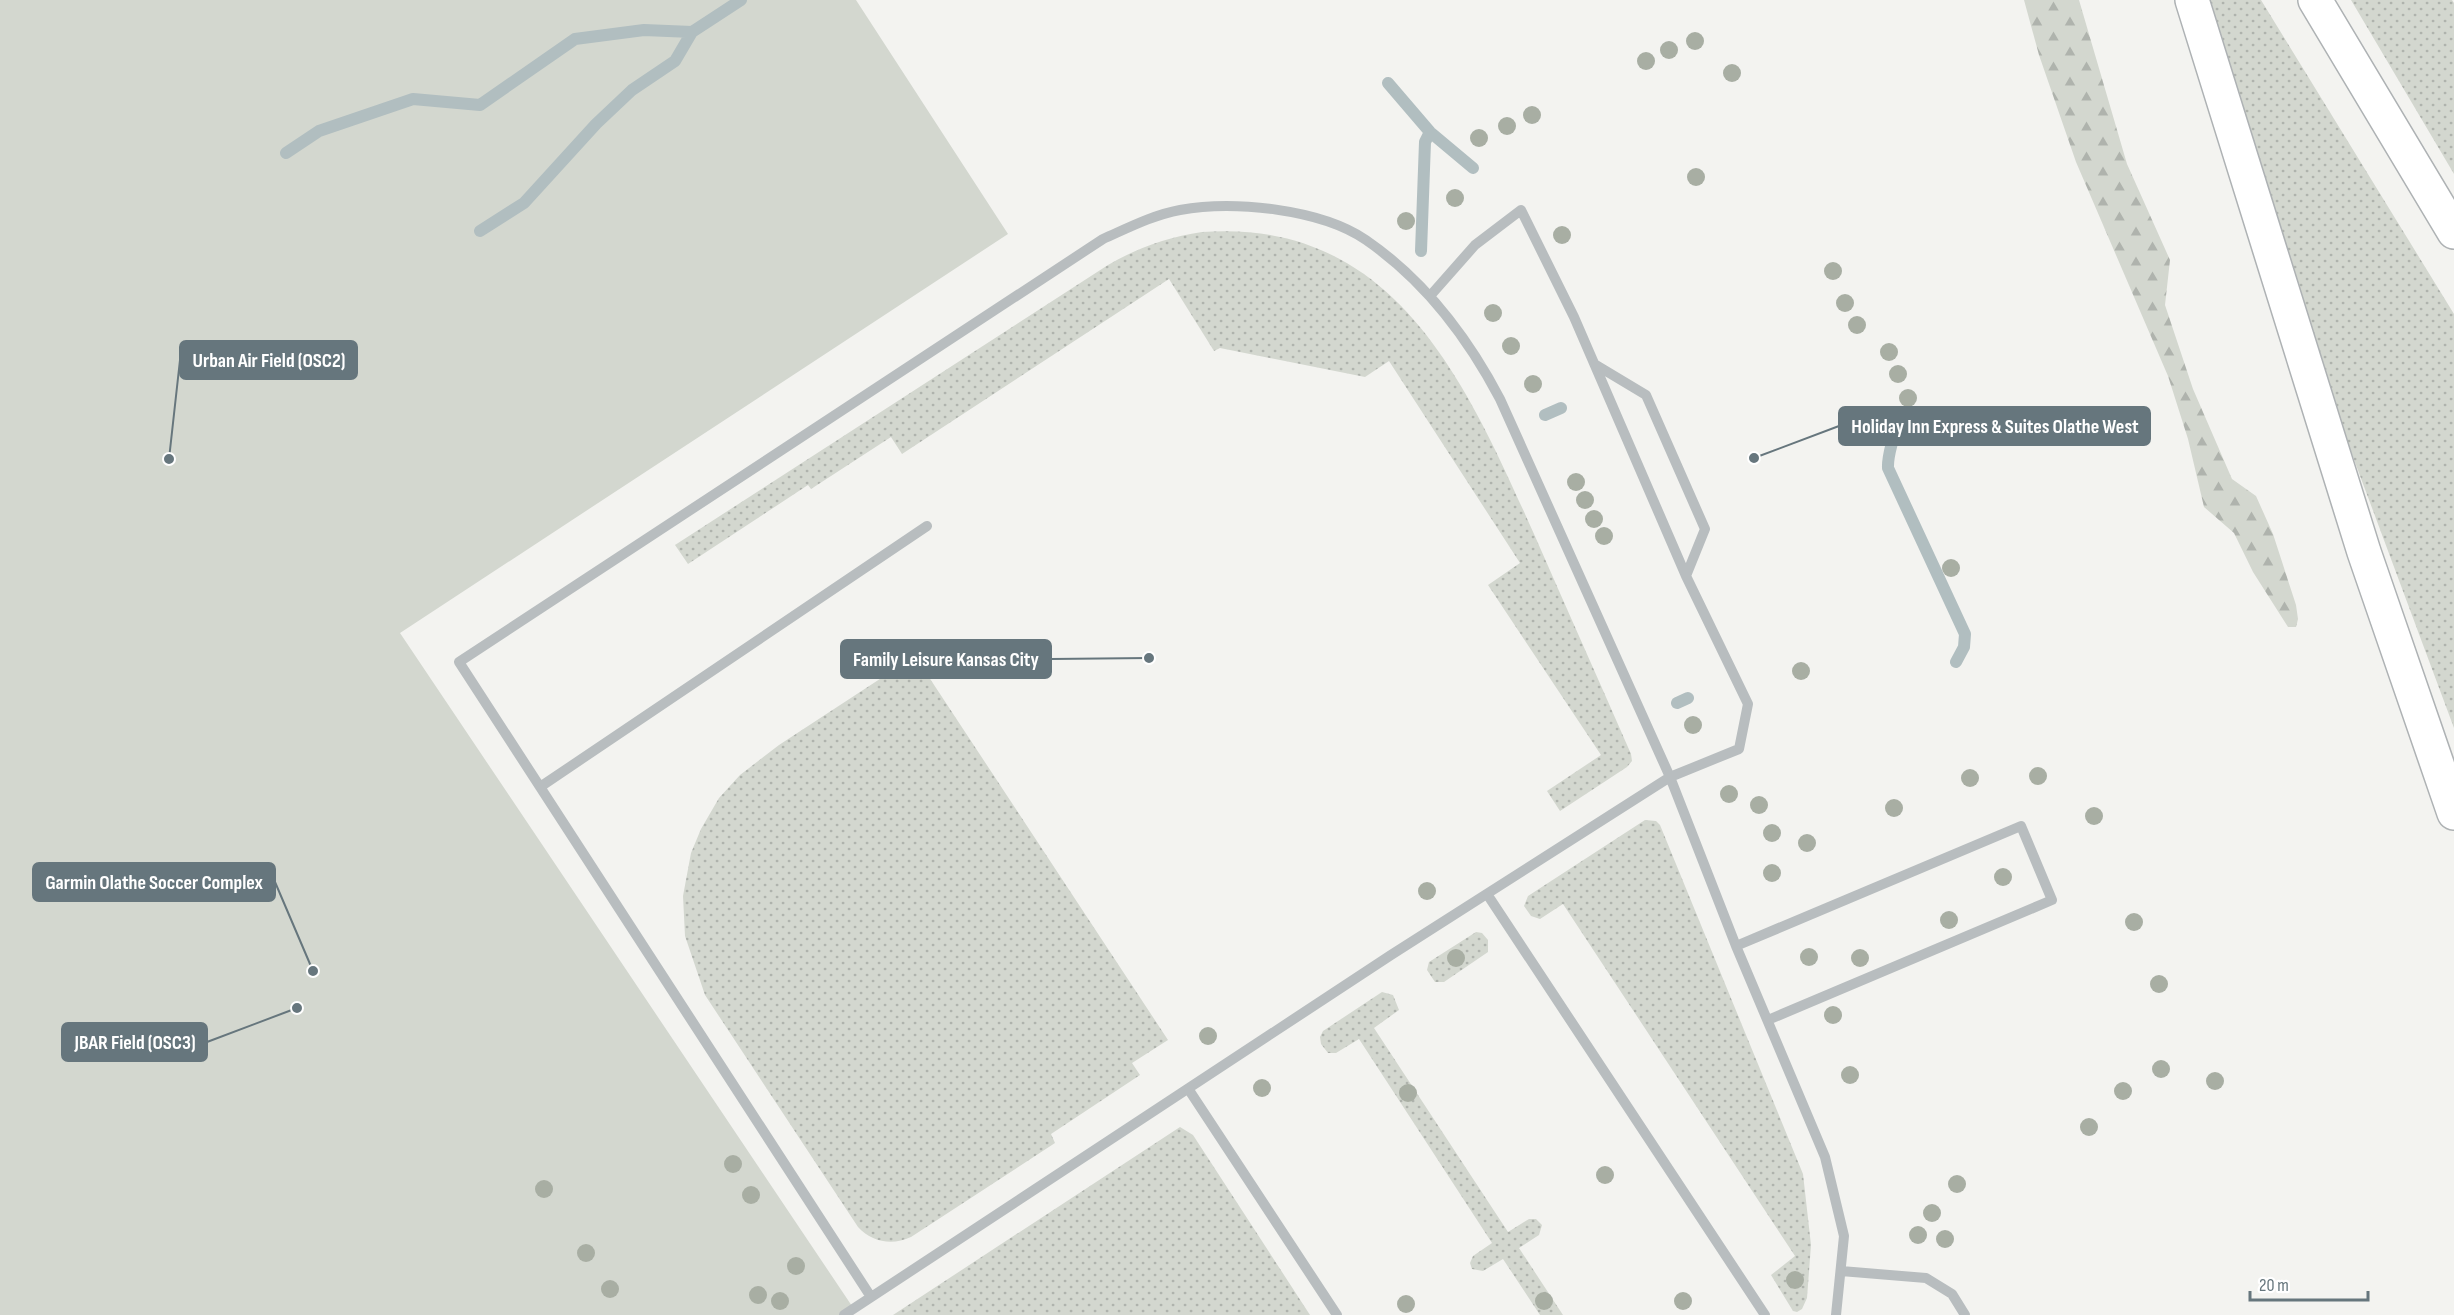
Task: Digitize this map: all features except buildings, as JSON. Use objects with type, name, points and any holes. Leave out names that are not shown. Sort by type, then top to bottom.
[{"type":"highway","points":[[2192,0],[2364,552],[2454,813]]},
{"type":"highway","points":[[2315,0],[2454,232]]},
{"type":"lane","points":[[871,1297],[459,662],[1103,239],[1138,223],[1180,210],[1225,206],[1267,208],[1317,219],[1365,239],[1406,272],[1430,296],[1478,357],[1500,399],[1670,777],[1736,946],[1825,1156],[1844,1236],[1836,1315]]},
{"type":"lane","points":[[844,1315],[1487,894],[1670,777],[1739,749],[1748,704],[1686,576],[1596,365],[1521,210],[1475,245],[1430,296]]},
{"type":"lane","points":[[1596,365],[1646,395],[1705,529],[1686,576]]},
{"type":"lane","points":[[540,787],[927,526]]},
{"type":"lane","points":[[1736,946],[2021,826],[2052,900],[1768,1020]]},
{"type":"lane","points":[[1487,894],[1766,1315]]},
{"type":"lane","points":[[1189,1090],[1337,1315]]},
{"type":"lane","points":[[1841,1271],[1926,1278],[1952,1294],[1965,1315]]},
{"type":"green space","points":[[0,0],[856,0],[1008,234],[400,633],[854,1309],[844,1315],[0,1315]]},
{"type":"green space","points":[[2024,0],[2079,0],[2127,164],[2170,260],[2165,305],[2193,389],[2232,479],[2256,496],[2273,534],[2296,605],[2298,619],[2296,627],[2288,627],[2253,572],[2234,533],[2204,507],[2188,439],[2168,376],[2076,162],[2039,55]]},
{"type":"green space","points":[[2210,0],[2261,0],[2454,314],[2454,728],[2337,414]]},
{"type":"green space","points":[[2351,0],[2452,0],[2454,3],[2454,174]]},
{"type":"green space","points":[[1202,232],[1269,235],[1326,252],[1375,282],[1416,322],[1451,369],[1481,422],[1508,478],[1631,754],[1632,761],[1627,767],[1560,811],[1547,791],[1601,755],[1488,585],[1520,563],[1389,361],[1365,377],[1220,348],[1214,351],[1169,279],[902,454],[891,437],[811,489],[808,485],[688,564],[675,545],[1108,265],[1153,244]]},
{"type":"green space","points":[[915,656],[1168,1040],[1132,1063],[1140,1075],[1051,1134],[1055,1143],[911,1237],[890,1242],[876,1239],[858,1227],[705,995],[685,936],[683,896],[691,853],[701,829],[719,798],[740,775],[779,745]]},
{"type":"green space","points":[[1645,820],[1656,821],[1660,825],[1803,1174],[1811,1245],[1807,1298],[1802,1309],[1797,1312],[1793,1311],[1771,1275],[1795,1256],[1563,904],[1540,919],[1531,916],[1524,906],[1528,896]]},
{"type":"green space","points":[[1476,932],[1482,933],[1488,940],[1488,952],[1444,982],[1435,982],[1427,970],[1429,962]]},
{"type":"green space","points":[[1382,992],[1393,995],[1399,1010],[1374,1028],[1508,1232],[1529,1219],[1536,1219],[1542,1225],[1539,1235],[1519,1248],[1563,1315],[1540,1315],[1503,1259],[1483,1271],[1472,1269],[1470,1263],[1473,1256],[1492,1243],[1359,1039],[1336,1053],[1328,1053],[1321,1044],[1320,1037],[1323,1031]]},
{"type":"green space","points":[[1180,1127],[1193,1135],[1310,1315],[893,1315]]},
{"type":"waterway","points":[[480,231],[524,203],[596,124],[632,90],[675,61],[692,32],[741,0]]},
{"type":"waterway","points":[[286,153],[319,131],[413,99],[480,105],[575,39],[644,30],[692,32]]},
{"type":"waterway","points":[[1388,83],[1430,132],[1473,168]]},
{"type":"waterway","points":[[1421,251],[1425,142],[1430,132]]},
{"type":"waterway","points":[[1545,415],[1561,408]]},
{"type":"waterway","points":[[1893,415],[1895,428],[1888,468],[1965,634],[1964,647],[1956,662]]},
{"type":"waterway","points":[[1677,703],[1688,698]]},
{"type":"place","name":"Holiday Inn Express & Suites Olathe West","points":[[1754,458]]},
{"type":"place","name":"Urban Air Field (OSC2)","points":[[169,459]]},
{"type":"place","name":"Family Leisure Kansas City","points":[[1149,658]]},
{"type":"place","name":"Garmin Olathe Soccer Complex","points":[[313,971]]},
{"type":"place","name":"JBAR Field (OSC3)","points":[[297,1008]]}]
